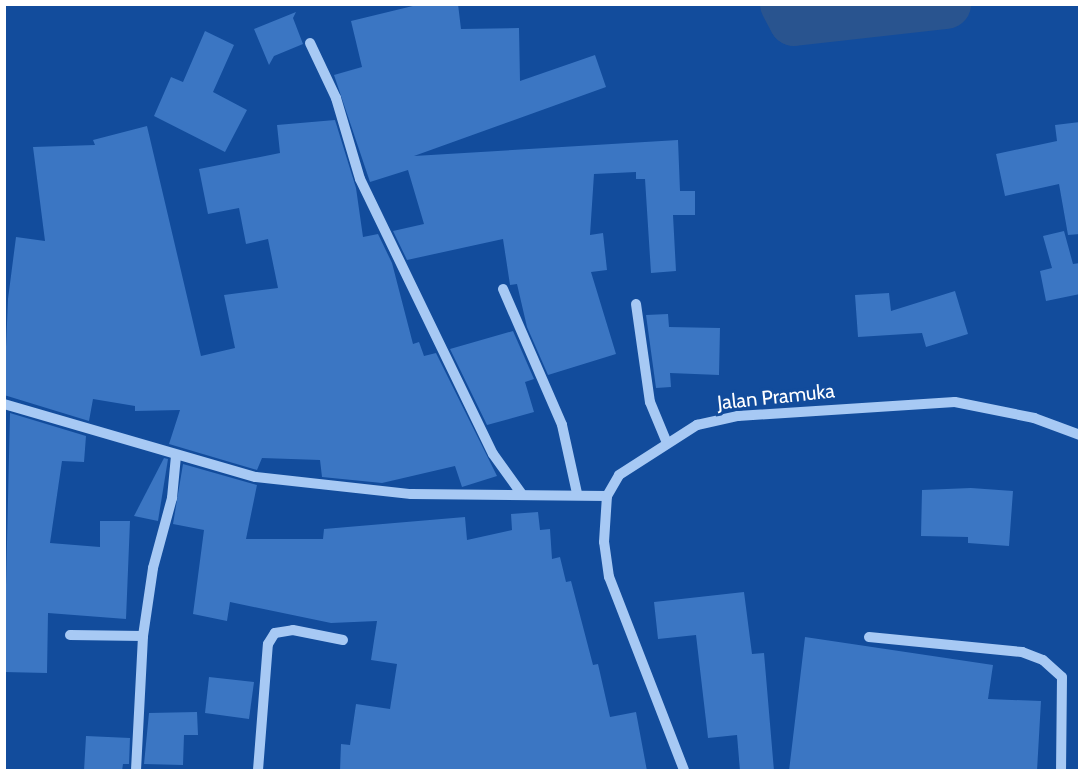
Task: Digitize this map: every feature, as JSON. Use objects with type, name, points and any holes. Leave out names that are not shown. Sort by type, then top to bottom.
[{"type":"street","points":[[310,43],[336,98],[373,208],[493,454],[521,493]]},
{"type":"street","points":[[503,289],[562,425],[577,493]]},
{"type":"street","points":[[636,304],[650,402],[667,443]]},
{"type":"street","name":"Jalan Pramuka","points":[[684,771],[609,577],[604,542],[608,496],[619,475],[697,425],[738,416],[908,403],[993,407],[1080,435]]},
{"type":"street","points":[[4,404],[87,424],[176,456],[256,477],[399,493],[577,493],[608,496]]},
{"type":"street","points":[[136,771],[143,636],[153,568],[172,498],[176,456]]},
{"type":"street","points":[[258,771],[268,644],[275,633],[293,630],[343,640]]},
{"type":"street","points":[[70,635],[143,636]]},
{"type":"street","points":[[869,637],[1022,652],[1043,660],[1062,677],[1061,771]]},
{"type":"building","points":[[421,4],[458,4],[461,29],[519,28],[520,81],[595,55],[606,87],[414,156],[678,140],[680,191],[695,191],[695,215],[673,215],[676,271],[651,273],[645,179],[636,179],[636,172],[594,174],[590,235],[603,233],[607,270],[591,272],[616,354],[548,375],[527,327],[517,284],[510,285],[503,239],[407,260],[393,231],[424,224],[408,170],[370,182],[334,75],[362,67],[351,21]]},
{"type":"building","points":[[296,12],[293,18],[303,44],[274,56],[269,65],[254,29]]},
{"type":"building","points":[[205,31],[234,45],[213,92],[247,110],[225,152],[154,116],[171,77],[183,82]]},
{"type":"building","points":[[335,120],[356,188],[363,237],[378,234],[392,263],[413,344],[419,342],[424,356],[436,353],[497,476],[462,487],[455,466],[382,483],[322,477],[320,460],[262,458],[257,470],[169,444],[180,410],[135,411],[135,406],[93,399],[89,421],[4,395],[8,299],[16,237],[45,241],[33,147],[95,145],[93,140],[147,126],[201,356],[235,348],[224,295],[278,288],[268,239],[246,244],[239,208],[208,214],[199,169],[280,153],[277,125]]},
{"type":"building","points":[[1080,122],[1080,234],[1068,235],[1059,184],[1005,196],[996,154],[1057,141],[1055,125]]},
{"type":"building","points":[[1064,231],[1073,264],[1080,263],[1080,294],[1046,301],[1040,271],[1052,268],[1043,236]]},
{"type":"building","points":[[955,291],[968,334],[926,347],[922,333],[858,337],[855,295],[889,293],[891,311]]},
{"type":"building","points":[[668,314],[669,327],[720,328],[719,375],[670,373],[671,387],[656,388],[646,315]]},
{"type":"building","points":[[513,331],[534,379],[525,382],[534,412],[487,425],[450,349]]},
{"type":"building","points":[[10,413],[86,436],[84,462],[62,461],[50,543],[100,547],[100,521],[130,521],[126,619],[48,613],[47,673],[4,672]]},
{"type":"building","points":[[164,458],[168,459],[158,521],[134,516]]},
{"type":"building","points":[[183,464],[257,485],[246,539],[323,539],[324,529],[465,517],[467,540],[512,530],[511,514],[538,512],[540,530],[550,529],[552,559],[560,557],[566,582],[571,581],[593,665],[598,664],[610,717],[636,712],[647,771],[340,771],[341,744],[350,745],[356,704],[390,709],[397,664],[371,660],[377,621],[331,623],[230,602],[227,621],[193,614],[204,530],[173,524]]},
{"type":"building","points":[[971,488],[1013,491],[1009,546],[968,543],[968,537],[921,536],[922,490]]},
{"type":"building","points":[[744,592],[752,654],[764,653],[774,771],[740,771],[737,735],[708,738],[696,635],[658,639],[654,602]]},
{"type":"building","points":[[805,637],[993,665],[988,699],[1041,701],[1037,771],[789,771]]},
{"type":"building","points":[[209,677],[254,682],[249,719],[205,713]]},
{"type":"building","points":[[197,712],[198,735],[184,735],[183,765],[144,764],[149,713]]},
{"type":"building","points":[[86,736],[130,738],[129,764],[123,764],[122,771],[84,771]]},
{"type":"waterway","points":[[785,4],[794,21],[946,4]]}]
